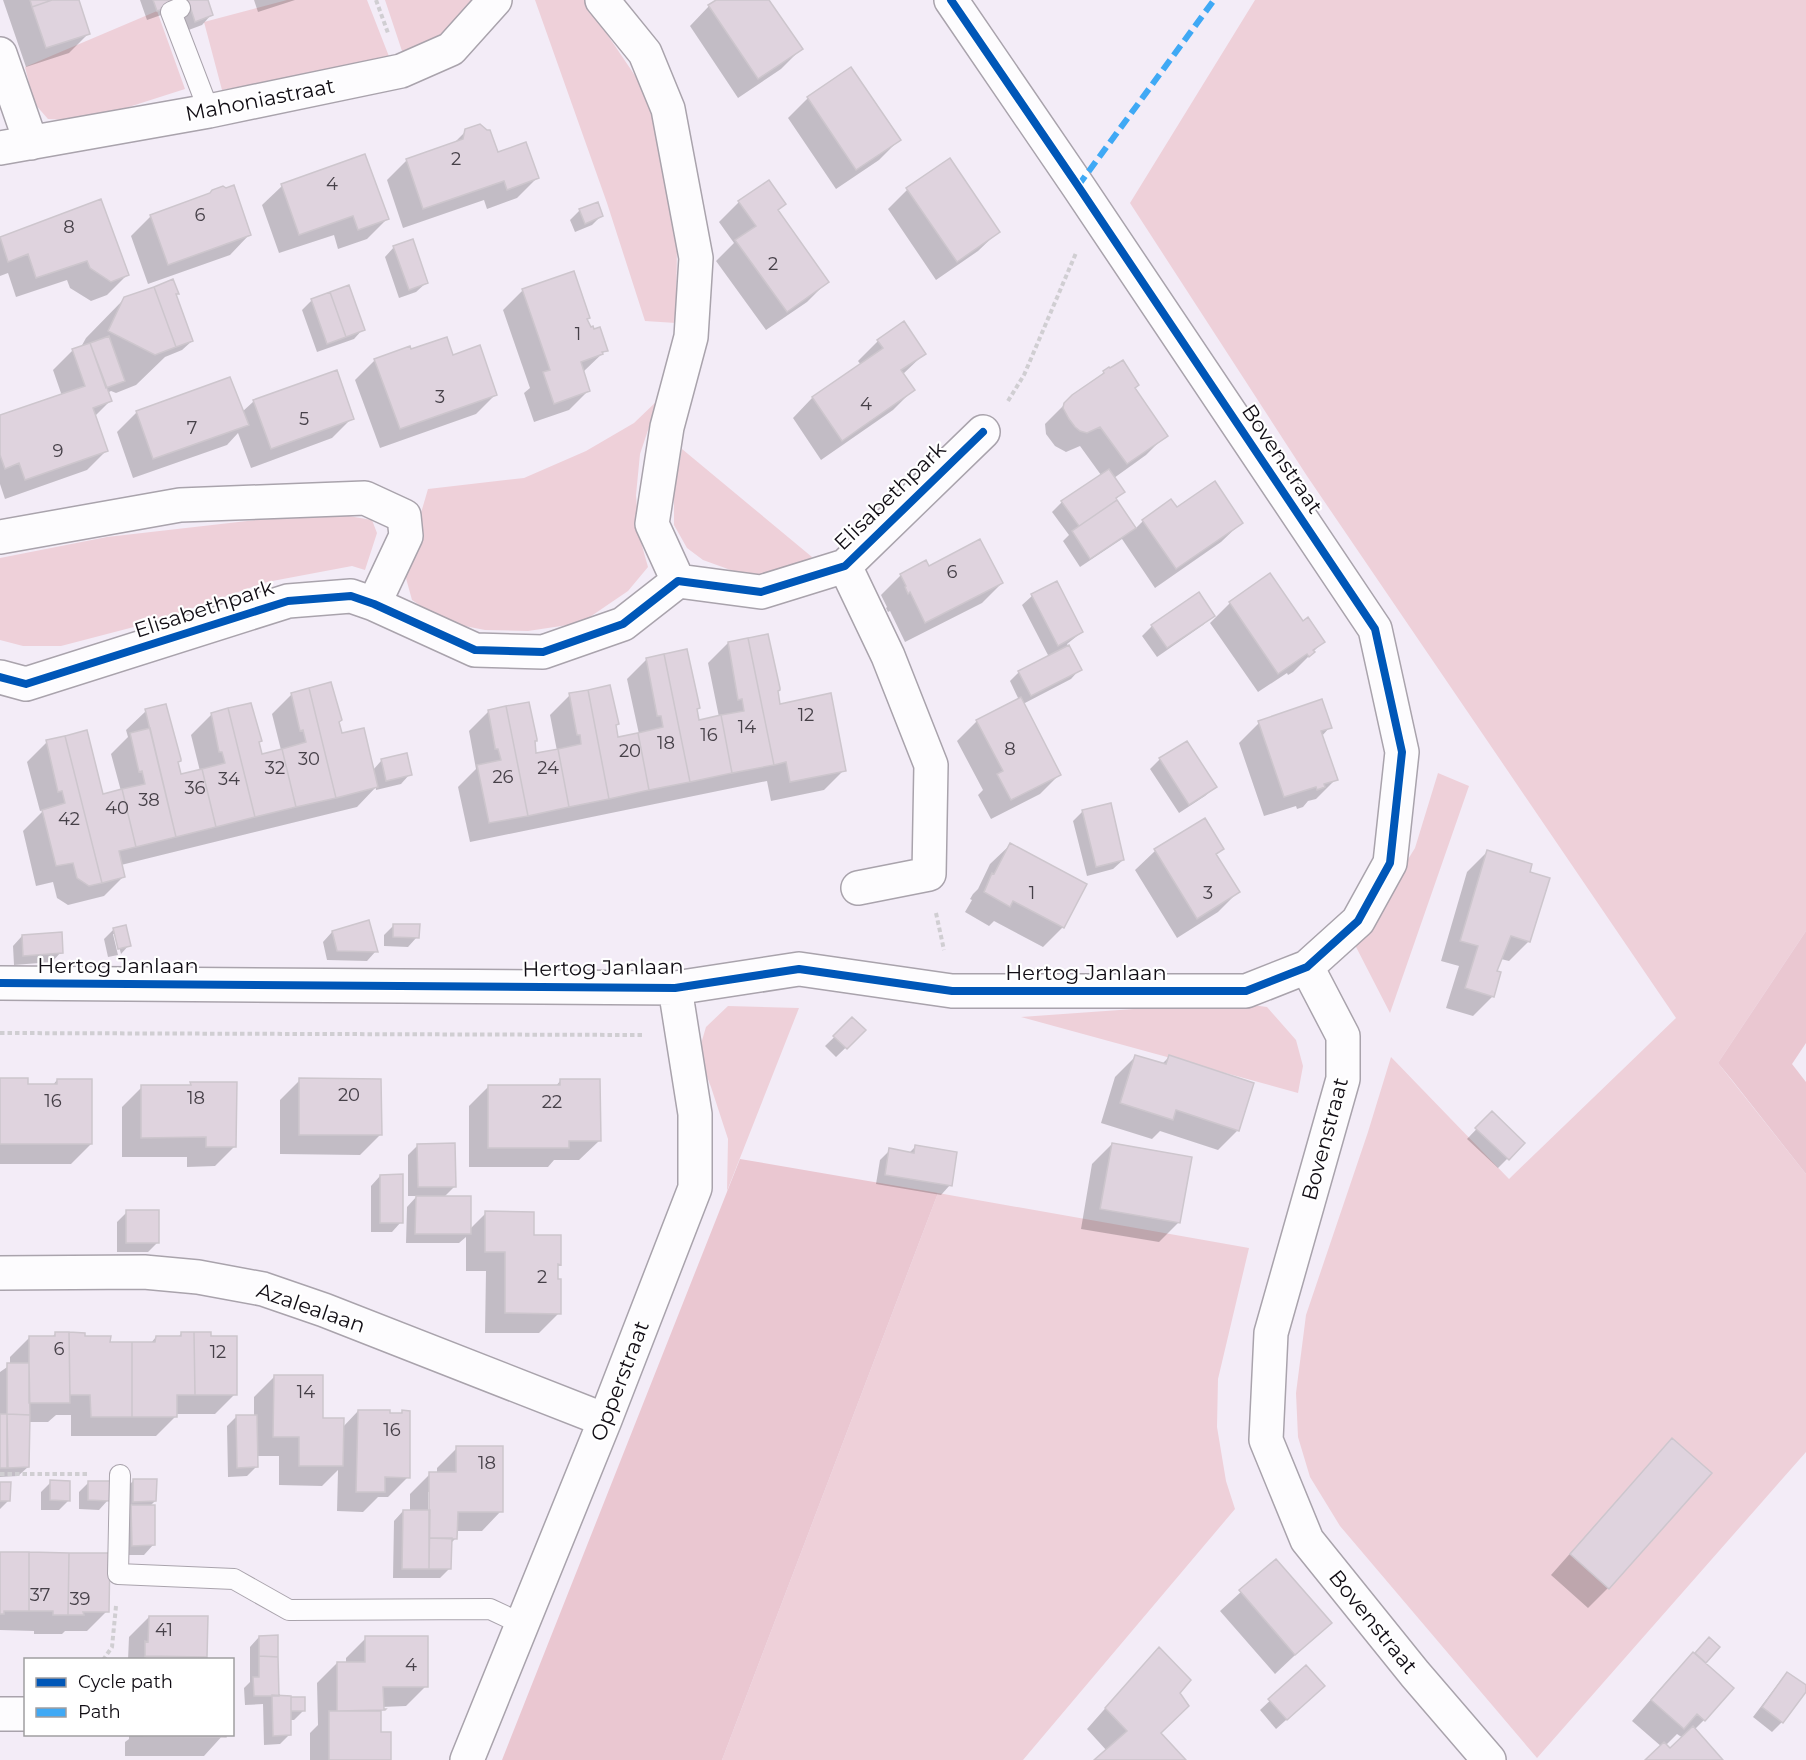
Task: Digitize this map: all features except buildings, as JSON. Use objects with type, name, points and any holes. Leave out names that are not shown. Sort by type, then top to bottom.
[{"type":"street","name":"Mahoniastraat","points":[[16,146],[209,111],[401,71],[451,49],[495,0]]},
{"type":"street","points":[[603,0],[645,53],[668,110],[696,258],[691,337],[667,427],[652,524],[678,581]]},
{"type":"street","name":"Bovenstraat","points":[[951,0],[1375,629],[1402,752],[1390,863],[1358,921],[1307,967],[1343,1036],[1343,1079],[1271,1333],[1266,1440],[1307,1539],[1415,1674],[1489,1760]]},
{"type":"street","points":[[0,54],[16,146]]},
{"type":"street","name":"Elisabethpark","points":[[0,677],[26,684],[288,601],[351,596],[374,604],[475,650],[543,652],[624,624],[678,581],[761,592],[845,566],[983,432]]},
{"type":"street","points":[[0,537],[180,505],[365,498],[404,516],[406,536],[374,604]]},
{"type":"street","name":"Elisabethpark","points":[[845,566],[888,656],[931,765],[929,874]]},
{"type":"street","points":[[858,888],[929,874]]},
{"type":"street","name":"Hertog Janlaan","points":[[0,983],[675,988],[799,969],[952,992],[1246,991],[1307,967]]},
{"type":"street","name":"Opperstraat","points":[[467,1760],[605,1420],[694,1188],[695,1114],[675,988]]},
{"type":"street","name":"Azalealaan","points":[[0,1273],[144,1272],[263,1289],[324,1310],[605,1420]]},
{"type":"street","points":[[0,1714],[24,1714]]},
{"type":"lane","points":[[180,8],[171,12],[209,111]]},
{"type":"lane","points":[[120,1474],[118,1574],[234,1580],[290,1610],[490,1609],[522,1624]]},
{"type":"path","points":[[983,432],[1005,405],[1024,375],[1078,246],[1106,228]]},
{"type":"path","points":[[929,874],[952,992]]},
{"type":"path","points":[[0,1033],[683,1035]]},
{"type":"path","points":[[0,1474],[120,1474]]},
{"type":"path","points":[[104,1658],[112,1647],[118,1574]]},
{"type":"shaded area","points":[[287,0],[367,0],[390,59],[222,90],[204,22]]},
{"type":"shaded area","points":[[385,0],[479,0],[448,38],[403,54]]},
{"type":"shaded area","points":[[535,0],[584,0],[642,86],[656,126],[677,244],[676,323],[645,321],[607,203]]},
{"type":"shaded area","points":[[1255,0],[1806,0],[1806,931],[1718,1063],[1806,1174],[1806,1452],[1537,1758],[1340,1526],[1310,1477],[1298,1437],[1296,1393],[1306,1315],[1391,1057],[1509,1179],[1676,1018],[1307,476],[1130,203]]},
{"type":"shaded area","points":[[157,11],[185,89],[85,121],[48,119],[34,103],[25,67]]},
{"type":"shaded area","points":[[658,400],[640,454],[636,495],[639,535],[648,567],[628,591],[581,623],[528,631],[485,630],[444,622],[412,600],[404,571],[428,489],[524,478],[586,451],[634,423]]},
{"type":"shaded area","points":[[682,449],[812,557],[799,569],[759,574],[739,573],[703,560],[687,548],[674,525],[674,491]]},
{"type":"shaded area","points":[[325,512],[372,520],[377,533],[365,570],[352,566],[267,582],[153,622],[61,646],[23,646],[0,640],[0,558],[107,537]]},
{"type":"shaded area","points":[[1438,773],[1469,786],[1390,1013],[1355,945],[1415,848]]},
{"type":"shaded area","points":[[1806,931],[1806,1043],[1792,1064],[1806,1082],[1806,1174],[1718,1063]]},
{"type":"shaded area","points":[[1245,1004],[1267,1007],[1296,1040],[1303,1066],[1298,1093],[1021,1017],[1190,1005]]},
{"type":"shaded area","points":[[728,1006],[799,1008],[727,1191],[728,1139],[698,1054],[706,1027]]},
{"type":"shaded area","points":[[740,1159],[938,1193],[722,1760],[502,1760]]},
{"type":"shaded area","points":[[938,1193],[1249,1248],[1218,1379],[1217,1427],[1226,1481],[1235,1509],[1023,1760],[722,1760]]},
{"type":"marked path","points":[[1078,186],[1214,0]]},
{"type":"cycle path","points":[[0,983],[675,988],[799,969],[952,991],[1246,991],[1307,967],[1358,921],[1390,863],[1402,752],[1375,629],[951,0]]},
{"type":"cycle path","points":[[0,677],[26,684],[288,601],[351,596],[374,604],[475,650],[543,652],[623,624],[678,581],[761,592],[845,566],[983,432]]}]
